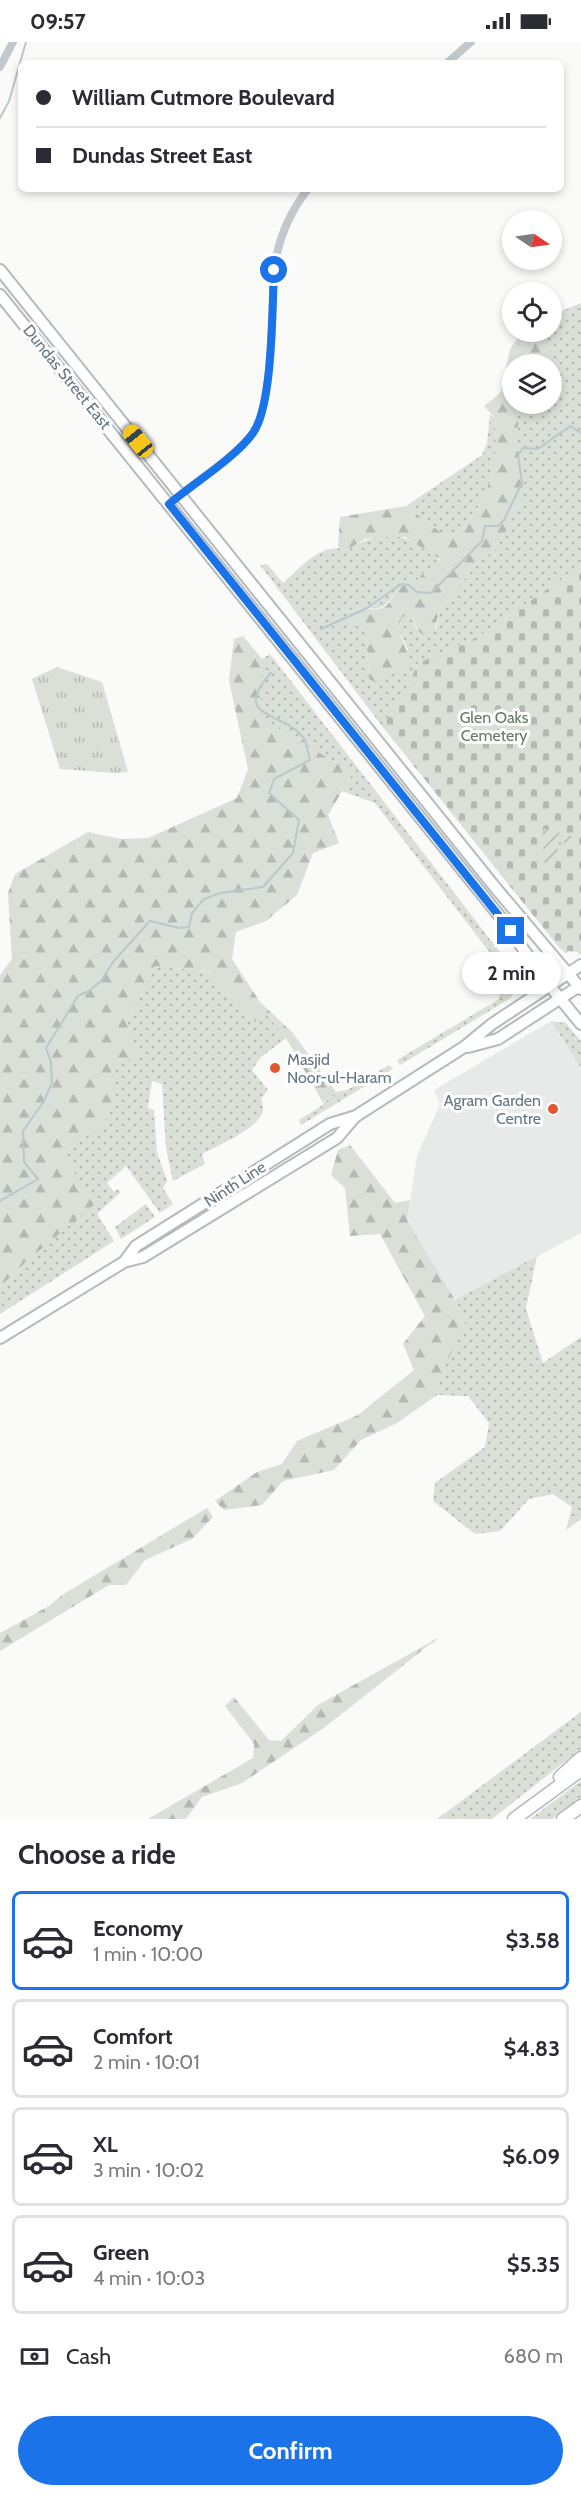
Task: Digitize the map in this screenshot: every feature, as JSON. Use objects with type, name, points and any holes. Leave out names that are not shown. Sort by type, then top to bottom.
[{"type":"highway","points":[[527,1809],[581,1758]]},
{"type":"highway","points":[[513,1819],[581,1770]]},
{"type":"highway","points":[[563,1819],[581,1806]]},
{"type":"main road","name":"Dundas Street East","points":[[0,270],[494,886],[580,987]]},
{"type":"main road","name":"Dundas Street East","points":[[0,295],[511,931],[549,985],[581,1024]]},
{"type":"main road","name":"Ninth Line","points":[[0,1338],[124,1262],[143,1257],[337,1138],[354,1118],[464,1047],[492,1024],[581,965]]},
{"type":"main road","name":"Ninth Line","points":[[464,1047],[498,1039],[580,987]]},
{"type":"main road","name":"Ninth Line","points":[[124,1262],[136,1246],[330,1124],[354,1118]]},
{"type":"street","points":[[0,67],[13,42]]},
{"type":"street","points":[[450,60],[471,42]]},
{"type":"street","points":[[169,504],[243,445],[262,416],[266,401],[278,249],[289,218],[306,192]]},
{"type":"shaded area","points":[[551,1021],[581,1068],[581,1233],[455,1300],[407,1220],[417,1156],[440,1104],[434,1090]]},
{"type":"green space","points":[[581,303],[581,566],[478,637],[418,663],[393,721],[382,726],[260,565],[267,564],[283,583],[312,558],[329,549],[347,550],[377,537],[396,536],[406,539],[426,549],[442,565],[437,569],[425,571],[416,581],[398,587],[384,606],[351,610],[349,621],[366,633],[369,679],[408,650],[399,631],[401,618],[407,615],[413,617],[416,629],[436,629],[440,608],[480,561],[497,548],[523,484],[518,451],[518,414],[562,414],[562,354],[541,354],[542,342],[562,342],[562,311]]},
{"type":"green space","points":[[515,342],[525,342],[510,349]]},
{"type":"green space","points":[[525,342],[545,342],[553,348],[546,354],[509,354],[510,349]]},
{"type":"green space","points":[[502,387],[502,414],[518,414],[518,451],[523,484],[520,504],[497,548],[480,561],[440,608],[433,636],[427,637],[421,633],[413,617],[407,615],[401,618],[399,631],[411,663],[406,668],[375,682],[369,679],[366,633],[349,621],[347,614],[357,609],[384,607],[398,587],[416,581],[425,571],[437,569],[442,565],[440,559],[405,537],[365,539],[347,550],[338,547],[340,517],[406,506],[444,535],[453,534],[462,529],[483,499],[494,467],[496,419],[484,406],[501,392]]},
{"type":"green space","points":[[490,414],[496,419],[496,449],[488,487],[483,499],[462,529],[453,534],[444,535],[406,506],[482,455],[487,443]]},
{"type":"green space","name":"Glen Oaks Cemetery","points":[[581,566],[581,954],[579,955],[578,952],[568,951],[566,954],[557,945],[382,726],[407,688],[418,663],[478,637]]},
{"type":"green space","points":[[243,636],[262,659],[261,718],[353,773],[328,815],[339,843],[313,853],[297,895],[266,921],[236,932],[232,959],[260,1002],[292,1032],[336,1092],[323,1103],[286,1038],[265,1013],[255,1022],[208,971],[155,966],[127,1022],[138,1053],[111,1072],[116,1104],[101,1126],[62,1154],[95,1204],[29,1259],[0,1287],[0,975],[12,959],[8,893],[15,874],[88,832],[121,839],[148,838],[237,798],[248,769],[229,681],[234,639]]},
{"type":"green space","points":[[270,654],[516,973],[518,981],[511,998],[400,1065],[397,1060],[499,999],[504,971],[375,803],[342,791],[353,773],[260,718],[262,659]]},
{"type":"green space","points":[[57,667],[102,682],[128,772],[60,769],[32,679]]},
{"type":"green space","points":[[544,829],[575,837],[574,844],[559,842],[555,865],[541,862],[545,840],[542,839]]},
{"type":"green space","points":[[155,966],[208,971],[254,1021],[265,1012],[286,1038],[260,1058],[252,1070],[268,1090],[261,1099],[263,1109],[261,1116],[247,1129],[202,1154],[205,1164],[173,1181],[166,1148],[162,1084],[152,1081],[148,1108],[154,1110],[157,1152],[167,1181],[163,1188],[173,1204],[160,1213],[126,1166],[107,1183],[114,1192],[118,1189],[121,1192],[97,1214],[114,1241],[0,1314],[0,1287],[29,1259],[62,1154],[101,1126],[111,1072],[127,1022]]},
{"type":"green space","points":[[551,1021],[563,1023],[564,1021],[581,1041],[581,1068]]},
{"type":"green space","points":[[389,1065],[393,1069],[301,1125],[299,1120],[320,1107],[336,1092],[347,1090]]},
{"type":"green space","points":[[350,1145],[395,1203],[410,1200],[407,1220],[455,1300],[465,1323],[441,1375],[437,1395],[397,1423],[361,1440],[334,1470],[283,1481],[262,1505],[224,1510],[215,1501],[257,1472],[282,1464],[297,1441],[358,1415],[414,1370],[403,1344],[425,1316],[380,1234],[350,1236],[345,1188],[331,1175],[338,1150]]},
{"type":"green space","points":[[146,1204],[155,1217],[121,1239],[115,1227]]},
{"type":"green space","points":[[537,1256],[526,1309],[543,1363],[581,1337],[581,1519],[566,1530],[572,1507],[553,1494],[529,1499],[500,1531],[475,1534],[433,1501],[435,1483],[485,1447],[489,1423],[468,1396],[437,1395],[440,1375],[465,1323],[455,1300]]},
{"type":"green space","points":[[207,1508],[213,1517],[192,1539],[145,1560],[126,1585],[109,1585],[0,1651],[0,1633],[49,1606],[62,1595]]},
{"type":"green space","points":[[438,1638],[325,1727],[242,1783],[202,1797],[186,1819],[148,1819],[253,1758],[254,1744],[225,1706],[234,1697],[269,1740],[281,1741],[318,1705]]},
{"type":"green space","points":[[581,1712],[581,1749],[492,1819],[437,1819]]},
{"type":"green space","points":[[581,1781],[581,1797],[552,1819],[530,1819]]},
{"type":"waterway","points":[[21,60],[26,42]]},
{"type":"waterway","points":[[0,118],[9,101],[18,70]]},
{"type":"waterway","points":[[321,629],[367,608],[401,584],[409,585],[417,592],[431,593],[482,541],[485,526],[498,526],[504,520],[522,483],[518,455],[523,448],[538,449],[570,426],[581,433]]},
{"type":"waterway","points":[[0,1201],[38,1179],[24,1162],[23,1131],[44,1101],[52,1083],[51,1062],[46,1048],[78,996],[89,991],[101,981],[113,962],[150,921],[179,928],[189,927],[192,913],[204,899],[220,893],[263,887],[293,853],[299,820],[269,793],[274,779],[310,760],[303,737],[258,706],[256,698],[271,673]]},
{"type":"place","name":"Masjid Noor-ul-Haram","points":[[275,1068]]},
{"type":"place","name":"Agram Garden Centre","points":[[553,1109]]},
{"type":"route","points":[[274,270],[266,401],[259,424],[243,445],[169,504],[511,931]]}]
